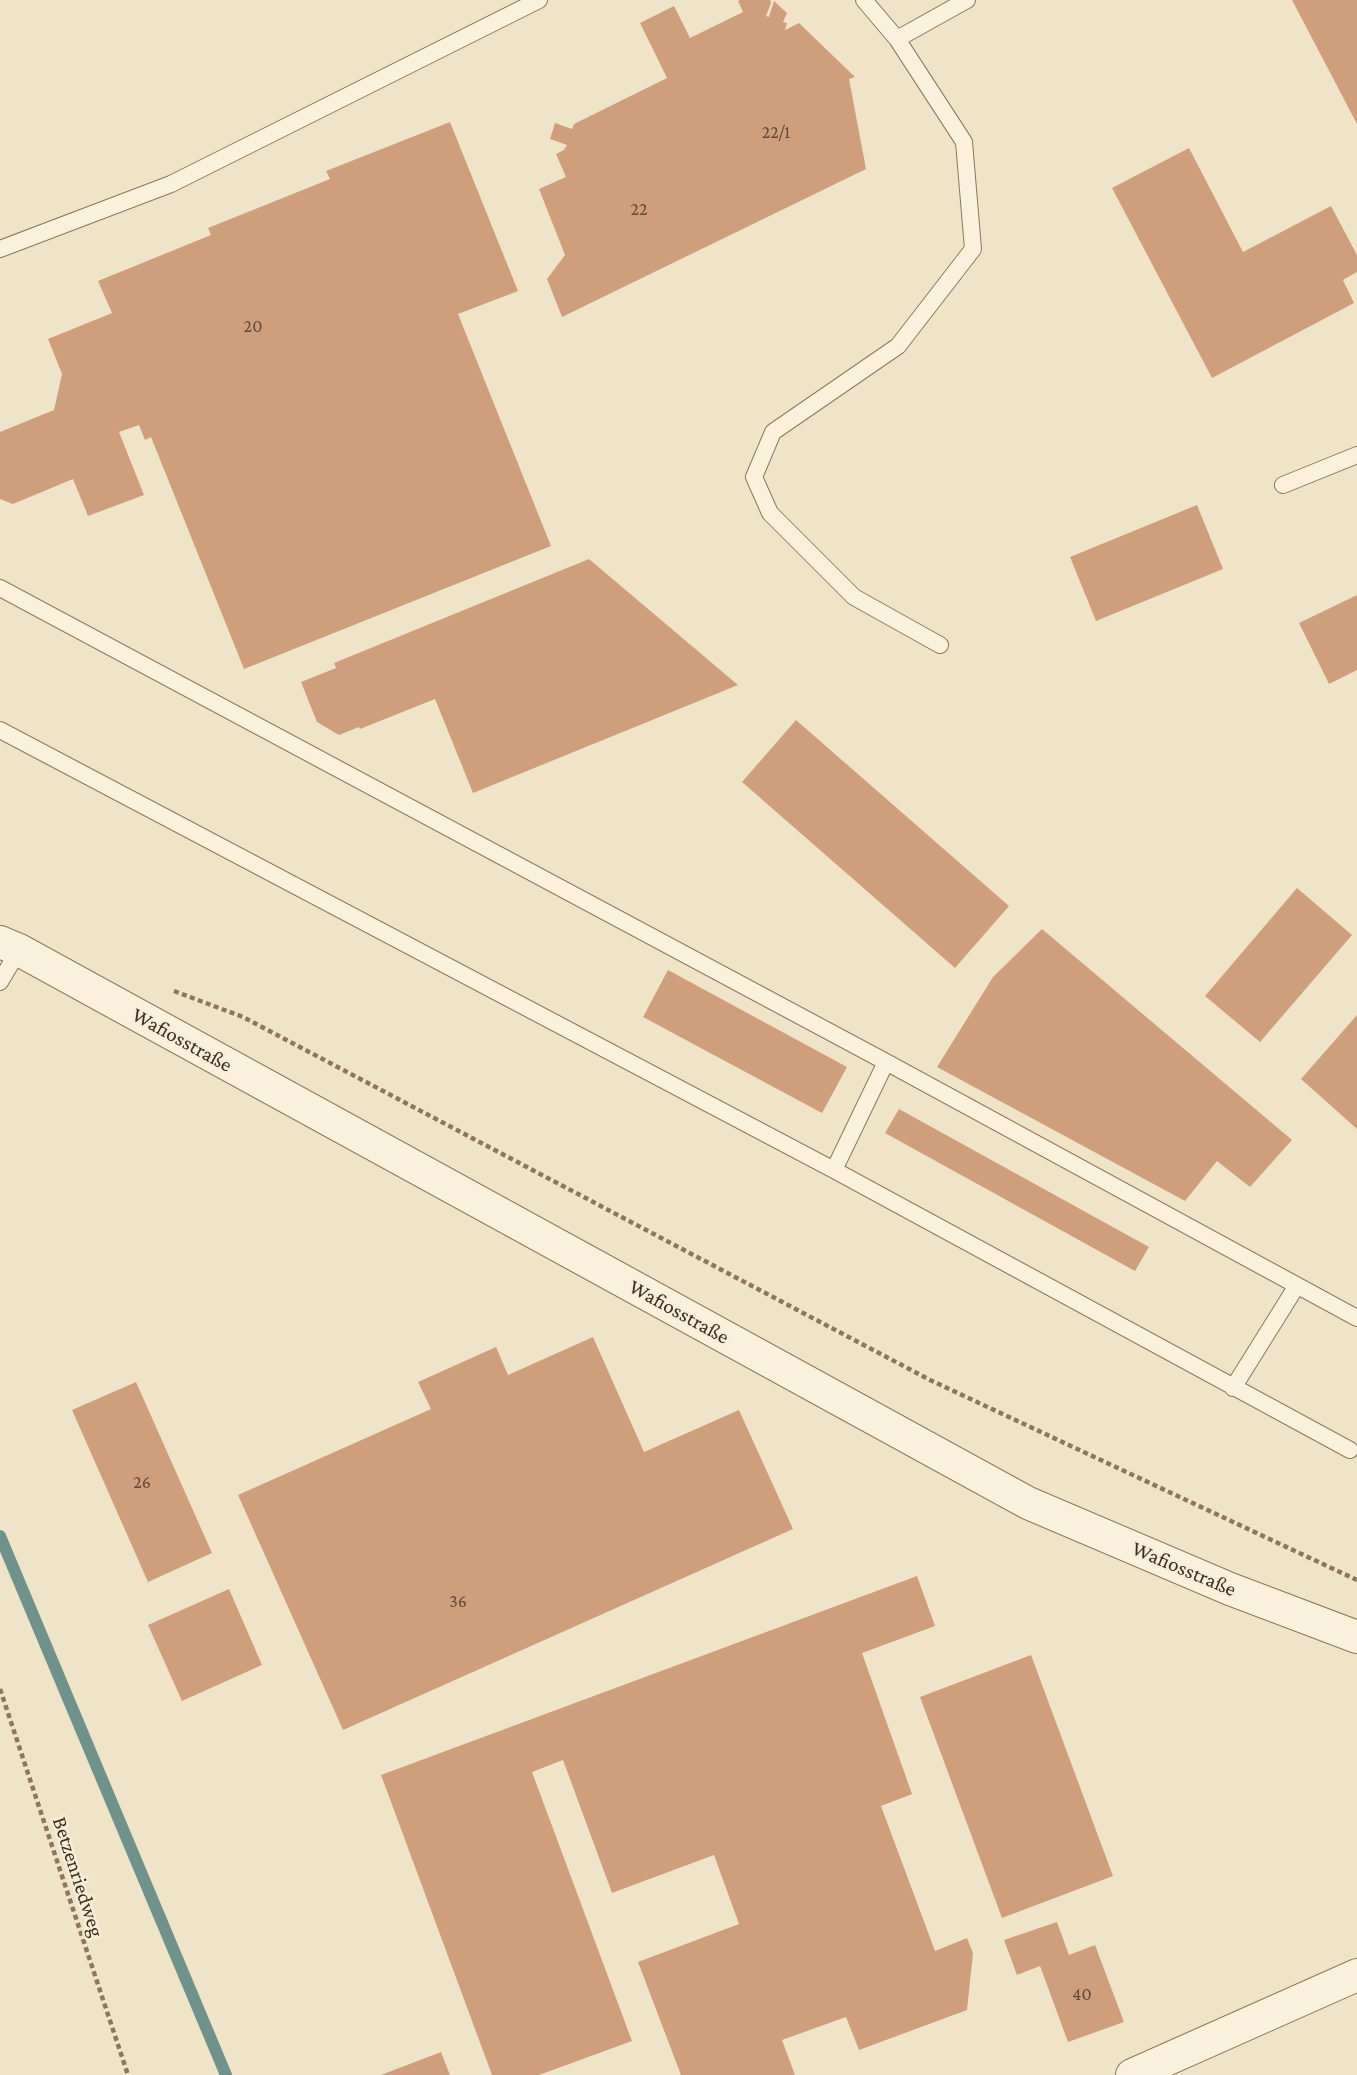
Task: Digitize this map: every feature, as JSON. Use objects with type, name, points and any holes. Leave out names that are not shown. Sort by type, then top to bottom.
[{"type":"street","name":"Wafiosstraße","points":[[9,946],[1028,1503],[1230,1589],[1357,1637]]},
{"type":"street","points":[[1132,2075],[1357,1975]]},
{"type":"lane","points":[[0,249],[172,184],[539,0]]},
{"type":"lane","points":[[864,0],[897,39],[964,142],[973,249],[898,346],[773,432],[754,477],[770,513],[855,597],[940,645]]},
{"type":"lane","points":[[897,39],[967,0]]},
{"type":"lane","points":[[1283,485],[1357,456]]},
{"type":"lane","points":[[0,588],[886,1062],[1357,1318]]},
{"type":"lane","points":[[0,730],[834,1170],[1350,1450]]},
{"type":"lane","name":"Wafiosstraße","points":[[0,982],[9,946]]},
{"type":"lane","points":[[834,1170],[886,1062]]},
{"type":"lane","points":[[1233,1388],[1296,1287]]},
{"type":"path","points":[[164,988],[243,1017],[930,1380],[1357,1580]]},
{"type":"path","name":"Betzenriedweg","points":[[0,1689],[128,2075]]},
{"type":"building","points":[[770,0],[766,16],[769,17],[774,1],[787,13],[783,22],[787,23],[785,30],[799,23],[855,77],[849,79],[866,169],[562,317],[547,279],[565,255],[539,189],[566,177],[556,154],[567,145],[550,139],[555,123],[572,129],[574,124],[667,78],[640,23],[674,6],[690,38],[743,12],[738,1]]},
{"type":"building","points":[[1292,0],[1357,0],[1357,124]]},
{"type":"building","points":[[450,122],[518,291],[458,314],[551,546],[244,669],[151,437],[145,440],[139,425],[119,432],[144,495],[88,516],[73,479],[13,504],[0,499],[0,432],[54,410],[62,374],[48,339],[112,313],[98,281],[211,235],[208,228],[330,179],[326,171]]},
{"type":"building","points":[[1189,148],[1243,252],[1331,206],[1357,255],[1357,272],[1343,280],[1354,303],[1212,378],[1112,188]]},
{"type":"building","points":[[1197,505],[1223,569],[1096,621],[1070,557]]},
{"type":"building","points":[[589,559],[738,685],[473,793],[435,699],[339,735],[317,722],[301,682],[336,668],[334,663]]},
{"type":"building","points":[[1357,595],[1357,670],[1329,684],[1299,623]]},
{"type":"building","points":[[796,720],[1009,906],[955,968],[742,782]]},
{"type":"building","points":[[1297,888],[1352,935],[1260,1042],[1205,996]]},
{"type":"building","points":[[1042,929],[1292,1140],[1250,1187],[1217,1161],[1185,1201],[937,1067],[993,977]]},
{"type":"building","points":[[668,970],[847,1067],[822,1113],[643,1017]]},
{"type":"building","points":[[1357,1015],[1357,1129],[1301,1079]]},
{"type":"building","points":[[899,1109],[1149,1247],[1135,1271],[885,1133]]},
{"type":"building","points":[[593,1337],[644,1452],[739,1410],[793,1529],[343,1730],[238,1495],[431,1409],[418,1382],[496,1347],[508,1375]]},
{"type":"building","points":[[136,1382],[212,1553],[148,1582],[72,1410]]},
{"type":"building","points":[[917,1576],[935,1626],[862,1653],[912,1794],[881,1806],[935,1951],[967,1938],[973,1953],[967,2010],[859,2050],[846,2017],[782,2040],[795,2075],[681,2075],[638,1962],[739,1924],[714,1855],[612,1893],[563,1760],[532,1772],[632,2041],[539,2075],[492,2075],[381,1775]]},
{"type":"building","points":[[229,1589],[262,1665],[182,1701],[148,1625]]},
{"type":"building","points":[[1031,1655],[1113,1876],[1002,1918],[920,1697]]},
{"type":"building","points":[[1057,1922],[1069,1955],[1095,1945],[1124,2022],[1068,2042],[1040,1966],[1017,1975],[1004,1940]]},
{"type":"building","points":[[441,2052],[450,2075],[381,2075]]},
{"type":"waterway","points":[[0,1536],[226,2075]]}]
